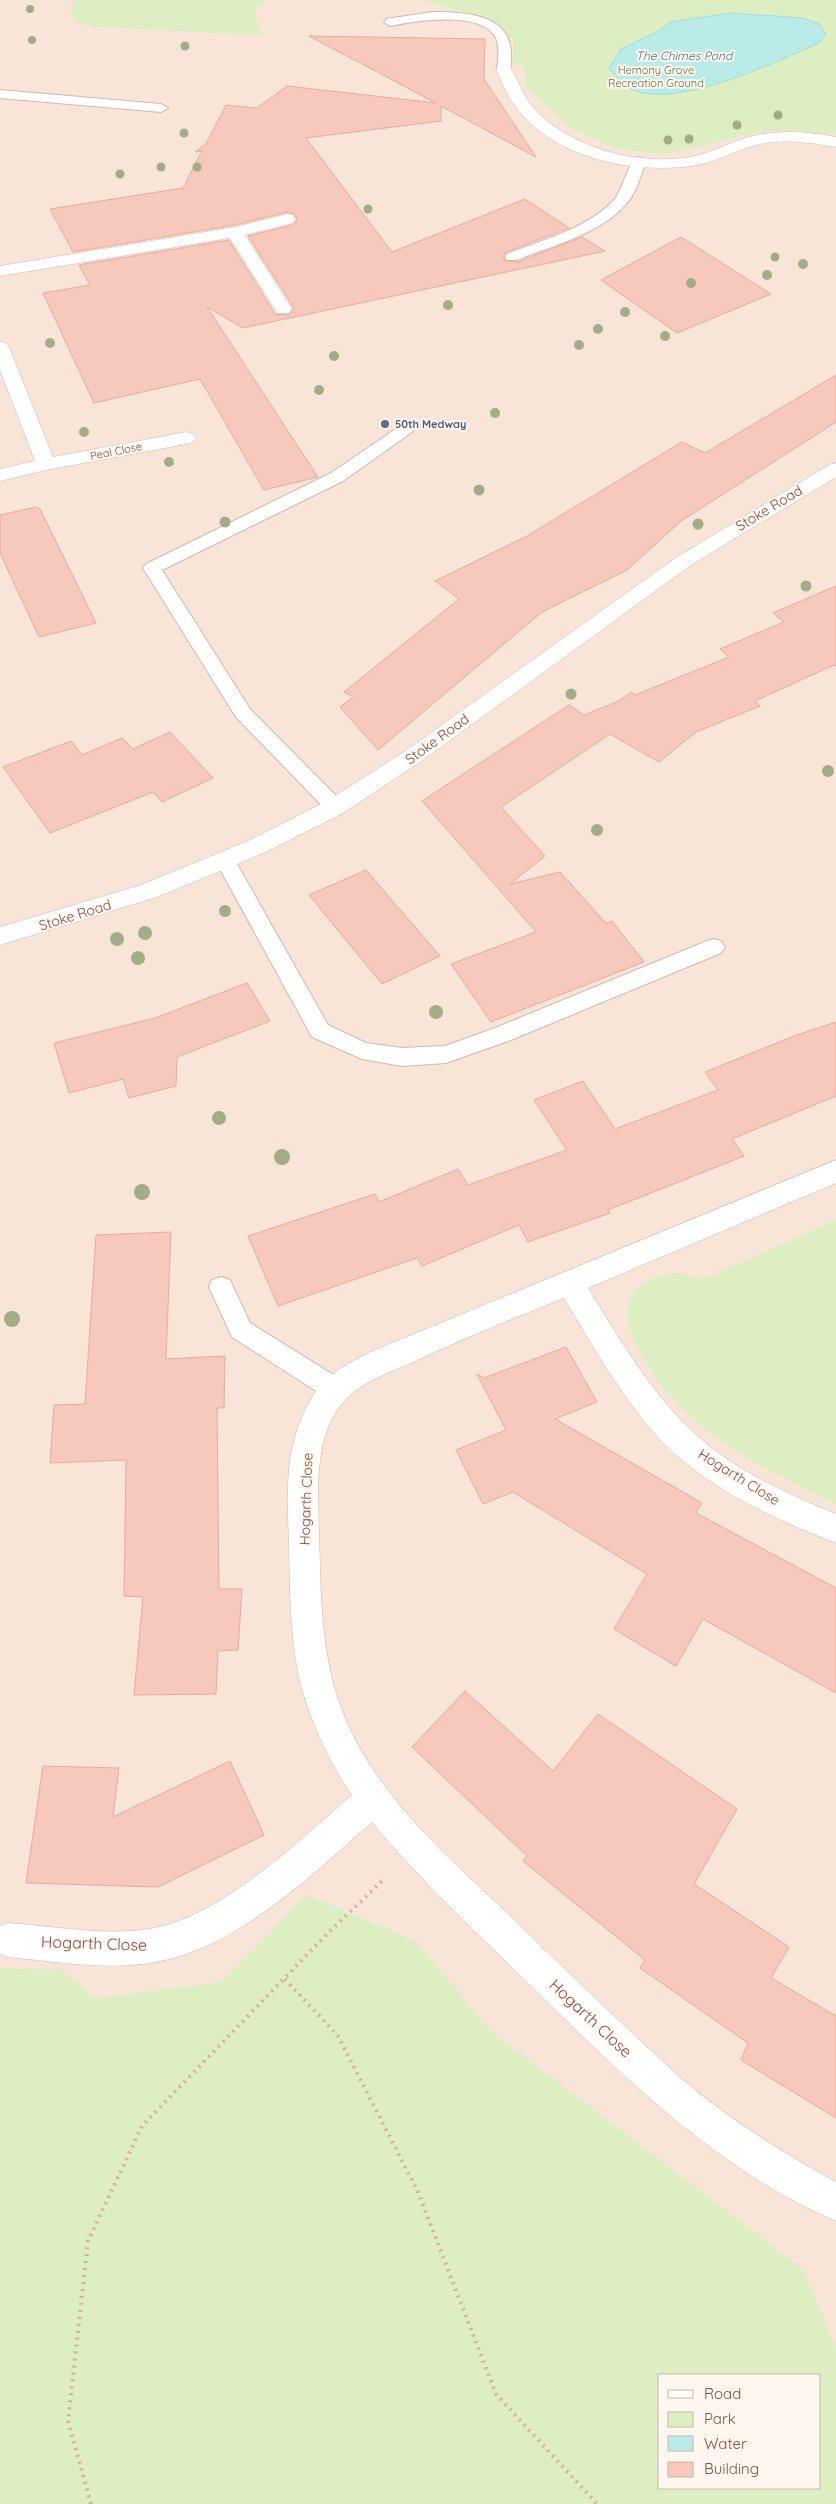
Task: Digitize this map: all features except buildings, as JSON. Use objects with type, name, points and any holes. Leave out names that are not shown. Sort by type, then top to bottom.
[{"type":"street","points":[[504,69],[511,89],[542,126],[557,136],[597,153],[639,161],[692,162],[718,156],[750,142],[768,139],[808,138],[836,142]]},
{"type":"street","points":[[0,271],[235,232],[287,219]]},
{"type":"street","points":[[235,232],[283,309]]},
{"type":"street","points":[[0,347],[46,464]]},
{"type":"street","name":"Peal Close","points":[[0,475],[46,464],[186,438]]},
{"type":"street","name":"Stoke Road","points":[[0,936],[114,904],[225,860],[292,830],[335,807],[415,755],[684,561],[836,469]]},
{"type":"street","name":"Hogarth Close","points":[[836,1172],[422,1343],[355,1376],[336,1390],[321,1410],[312,1430],[306,1457],[306,1595],[311,1668],[327,1717],[349,1760],[374,1798],[416,1847],[562,1992],[698,2115],[760,2159],[836,2202]]},
{"type":"street","name":"Hogarth Close","points":[[570,1283],[627,1373],[682,1440],[742,1483],[836,1530]]},
{"type":"street","name":"Hogarth Close","points":[[7,1940],[120,1947],[156,1945],[188,1936],[222,1919],[255,1896],[374,1798]]},
{"type":"lane","points":[[390,22],[436,15],[456,16],[485,24],[498,32],[502,38],[504,69]]},
{"type":"lane","points":[[0,94],[161,108]]},
{"type":"lane","points":[[512,257],[594,222],[611,211],[628,189],[639,161]]},
{"type":"lane","points":[[335,807],[244,713],[152,568],[337,477],[406,429]]},
{"type":"lane","points":[[225,860],[320,1031],[362,1051],[402,1057],[446,1054],[503,1034],[714,947]]},
{"type":"lane","points":[[221,1287],[241,1330],[336,1390]]},
{"type":"path","points":[[91,2504],[68,2420],[88,2241],[142,2126],[416,1847]]},
{"type":"path","points":[[285,1979],[338,2036],[413,2183],[496,2394],[597,2504]]},
{"type":"shaded area","points":[[0,0],[836,0],[836,2348],[804,2270],[492,2032],[416,1941],[306,1894],[222,1982],[95,1998],[62,1969],[0,1968]]},
{"type":"green space","points":[[77,0],[266,0],[254,11],[263,35],[93,27],[75,22],[71,7]]},
{"type":"green space","name":"Hemony Grove Recreation Ground","points":[[423,0],[836,0],[836,134],[784,130],[757,132],[700,147],[662,154],[608,146],[569,127],[525,86],[522,63],[513,64],[513,40],[504,32],[483,19]]},
{"type":"green space","points":[[836,1220],[836,1504],[775,1474],[746,1457],[717,1438],[691,1417],[667,1393],[648,1366],[629,1328],[627,1314],[633,1294],[650,1279],[660,1275],[675,1273],[698,1278],[708,1277]]},
{"type":"green space","points":[[306,1894],[416,1941],[492,2032],[804,2270],[836,2348],[836,2504],[0,2504],[0,1968],[62,1969],[95,1998],[222,1982]]},
{"type":"water","name":"The Chimes Pond","points":[[730,13],[802,18],[819,24],[826,35],[819,43],[754,71],[703,88],[678,93],[655,94],[636,91],[626,85],[609,69],[621,49],[659,31],[670,22]]},
{"type":"place","name":"50th Medway","points":[[385,424]]}]
